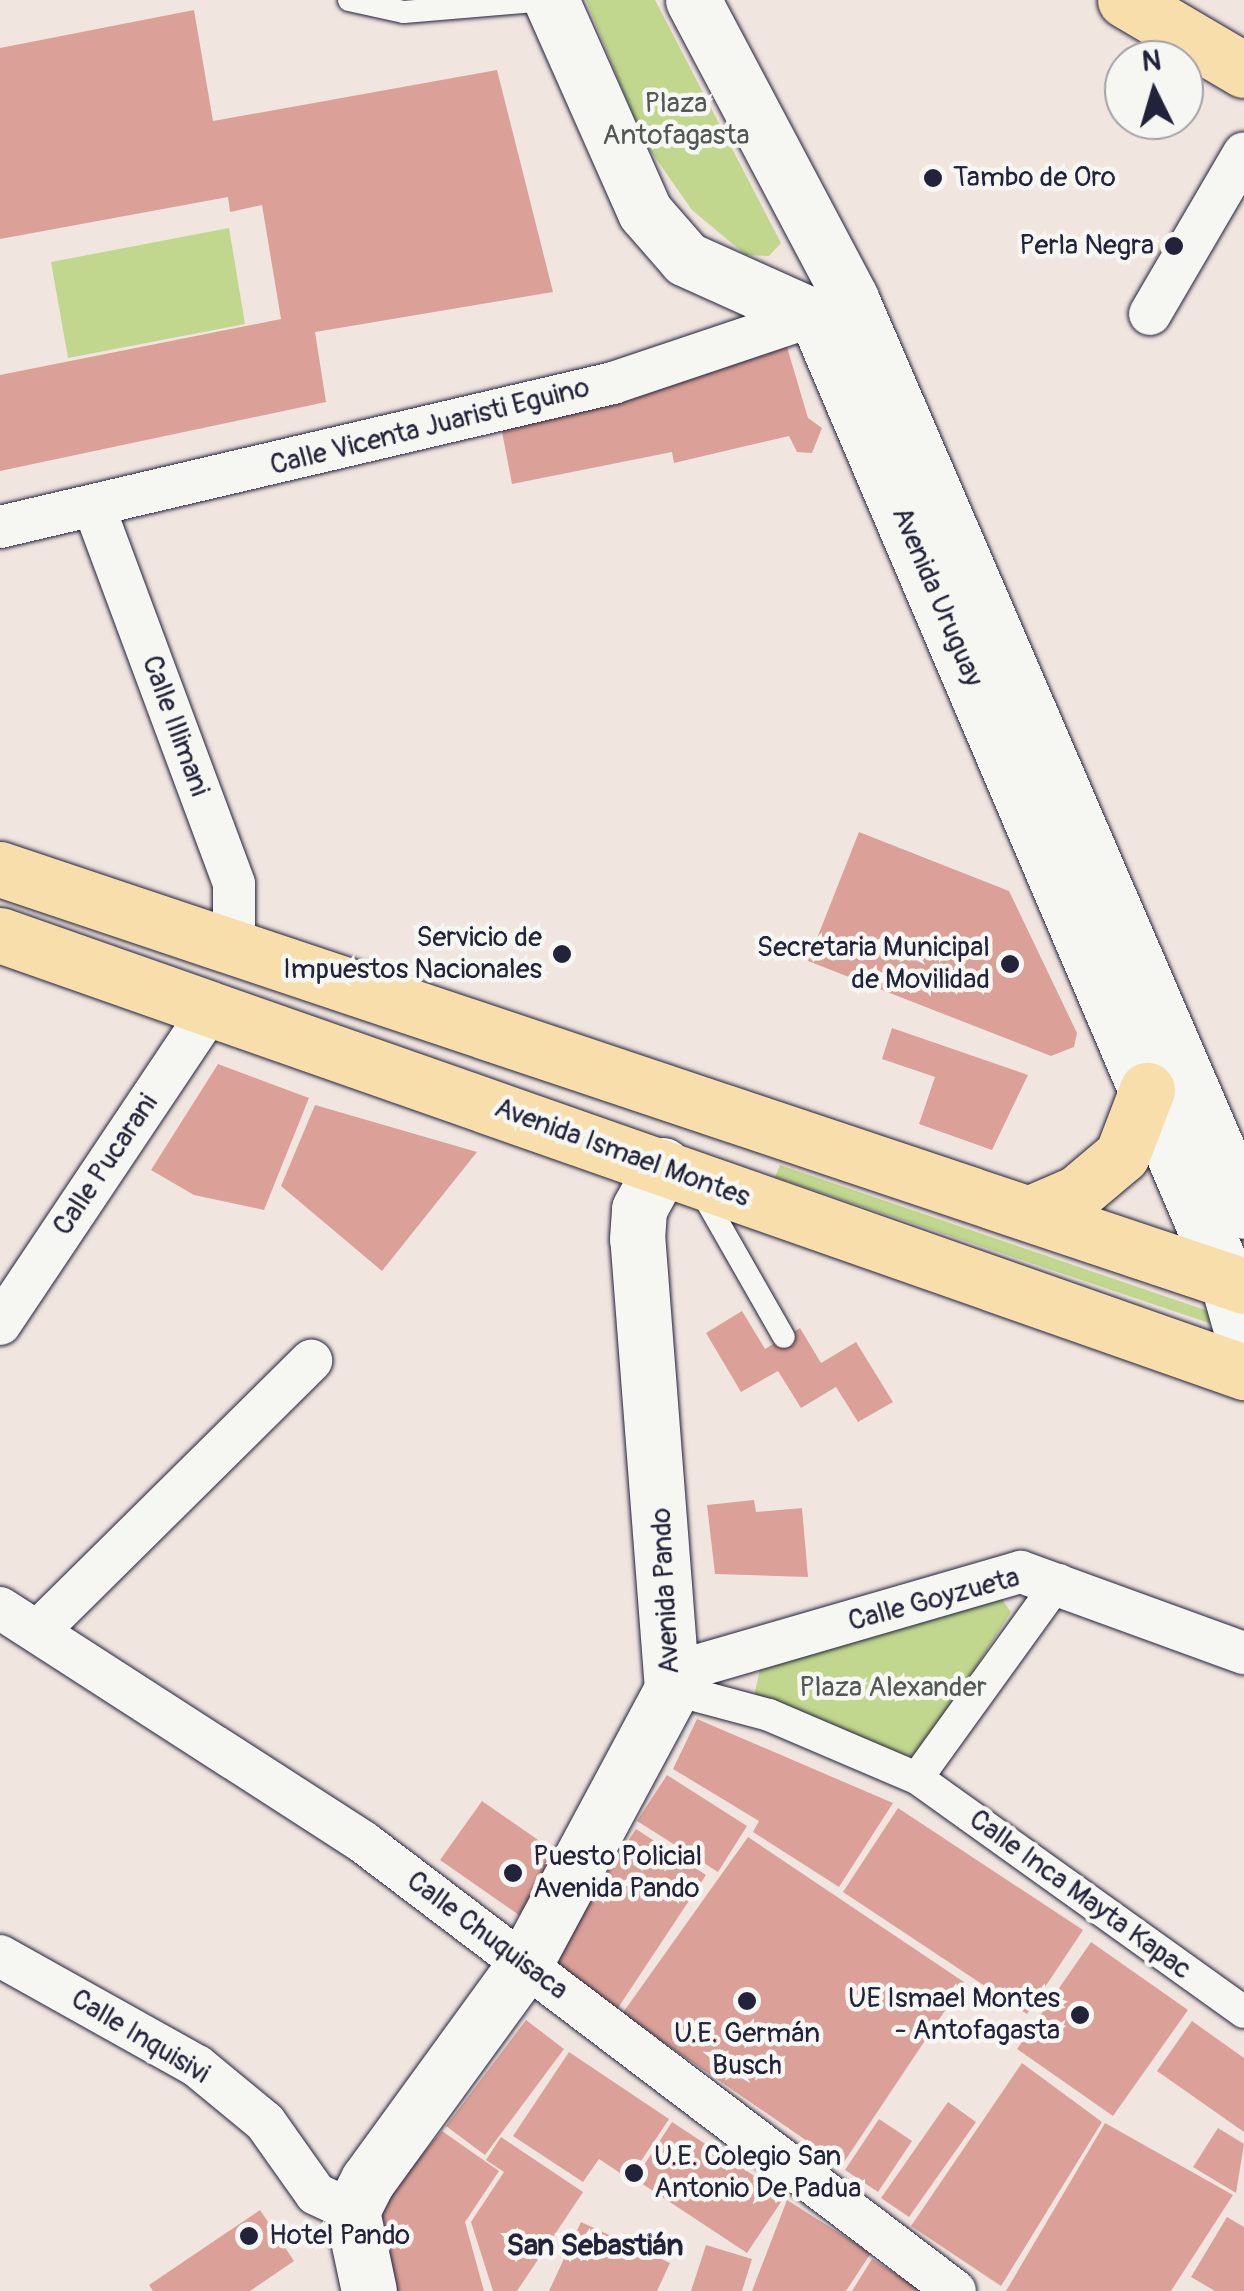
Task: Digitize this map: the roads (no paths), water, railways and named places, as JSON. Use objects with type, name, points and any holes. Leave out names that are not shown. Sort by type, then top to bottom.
[{"type":"main road","points":[[1137,4],[1244,70]]},
{"type":"main road","points":[[0,870],[856,1152],[1236,1283]]},
{"type":"main road","name":"Avenida Ismael Montes","points":[[0,935],[212,1006],[1244,1372]]},
{"type":"main road","points":[[212,1006],[234,948]]},
{"type":"main road","points":[[1033,1212],[1076,1192],[1122,1154],[1157,1076]]},
{"type":"main road","points":[[679,1172],[708,1132],[823,1164],[856,1152]]},
{"type":"street","points":[[549,0],[645,212],[686,260],[834,309]]},
{"type":"street","name":"Avenida Uruguay","points":[[693,0],[834,309],[1045,802],[1236,1283],[1244,1340]]},
{"type":"street","points":[[1150,314],[1244,153]]},
{"type":"street","name":"Calle Vicenta Juaristi Eguino","points":[[0,527],[613,382],[834,309]]},
{"type":"street","name":"Calle Illimani","points":[[94,507],[234,884],[234,948]]},
{"type":"street","name":"Calle Pucarani","points":[[0,1324],[212,1006]]},
{"type":"street","name":"Avenida Uruguay","points":[[1157,1076],[1244,1211]]},
{"type":"street","name":"Avenida Pando","points":[[352,2211],[524,1965],[674,1681],[637,1239],[640,1209],[679,1172]]},
{"type":"street","points":[[39,1630],[312,1361]]},
{"type":"street","name":"Calle Goyzueta","points":[[674,1681],[998,1578],[1060,1580],[1244,1654]]},
{"type":"street","points":[[917,1778],[1060,1580]]},
{"type":"street","name":"Calle Chuquisaca","points":[[0,1608],[364,1842],[955,2291]]},
{"type":"street","name":"Calle Inca Mayta Kapac","points":[[674,1681],[769,1715],[917,1778],[1244,2012]]},
{"type":"street","name":"Calle Inquisivi","points":[[0,1956],[197,2066],[266,2122],[316,2194],[352,2211]]},
{"type":"street","points":[[352,2211],[369,2291]]},
{"type":"lane","points":[[349,0],[404,12],[549,0]]},
{"type":"lane","points":[[679,1172],[784,1337]]},
{"type":"place","name":"Tambo de Oro","points":[[933,178]]},
{"type":"place","name":"Perla Negra","points":[[1174,246]]},
{"type":"place","name":"Servicio de Impuestos Nacionales","points":[[562,954]]},
{"type":"place","name":"Secretaria Municipal de Movilidad","points":[[1010,964]]},
{"type":"place","name":"Puesto Policial Avenida Pando","points":[[513,1873]]},
{"type":"place","name":"U.E. Germán Busch","points":[[747,2001]]},
{"type":"place","name":"UE Ismael Montes - Antofagasta","points":[[1080,2015]]},
{"type":"place","name":"U.E. Colegio San Antonio De Padua","points":[[634,2173]]},
{"type":"place","name":"Hotel Pando","points":[[249,2236]]},
{"type":"district","name":"San Sebastián","points":[[595,2246]]},
{"type":"park label","name":"Plaza Antofagasta","points":[[676,120]]},
{"type":"park label","name":"Plaza Alexander","points":[[893,1688]]}]
